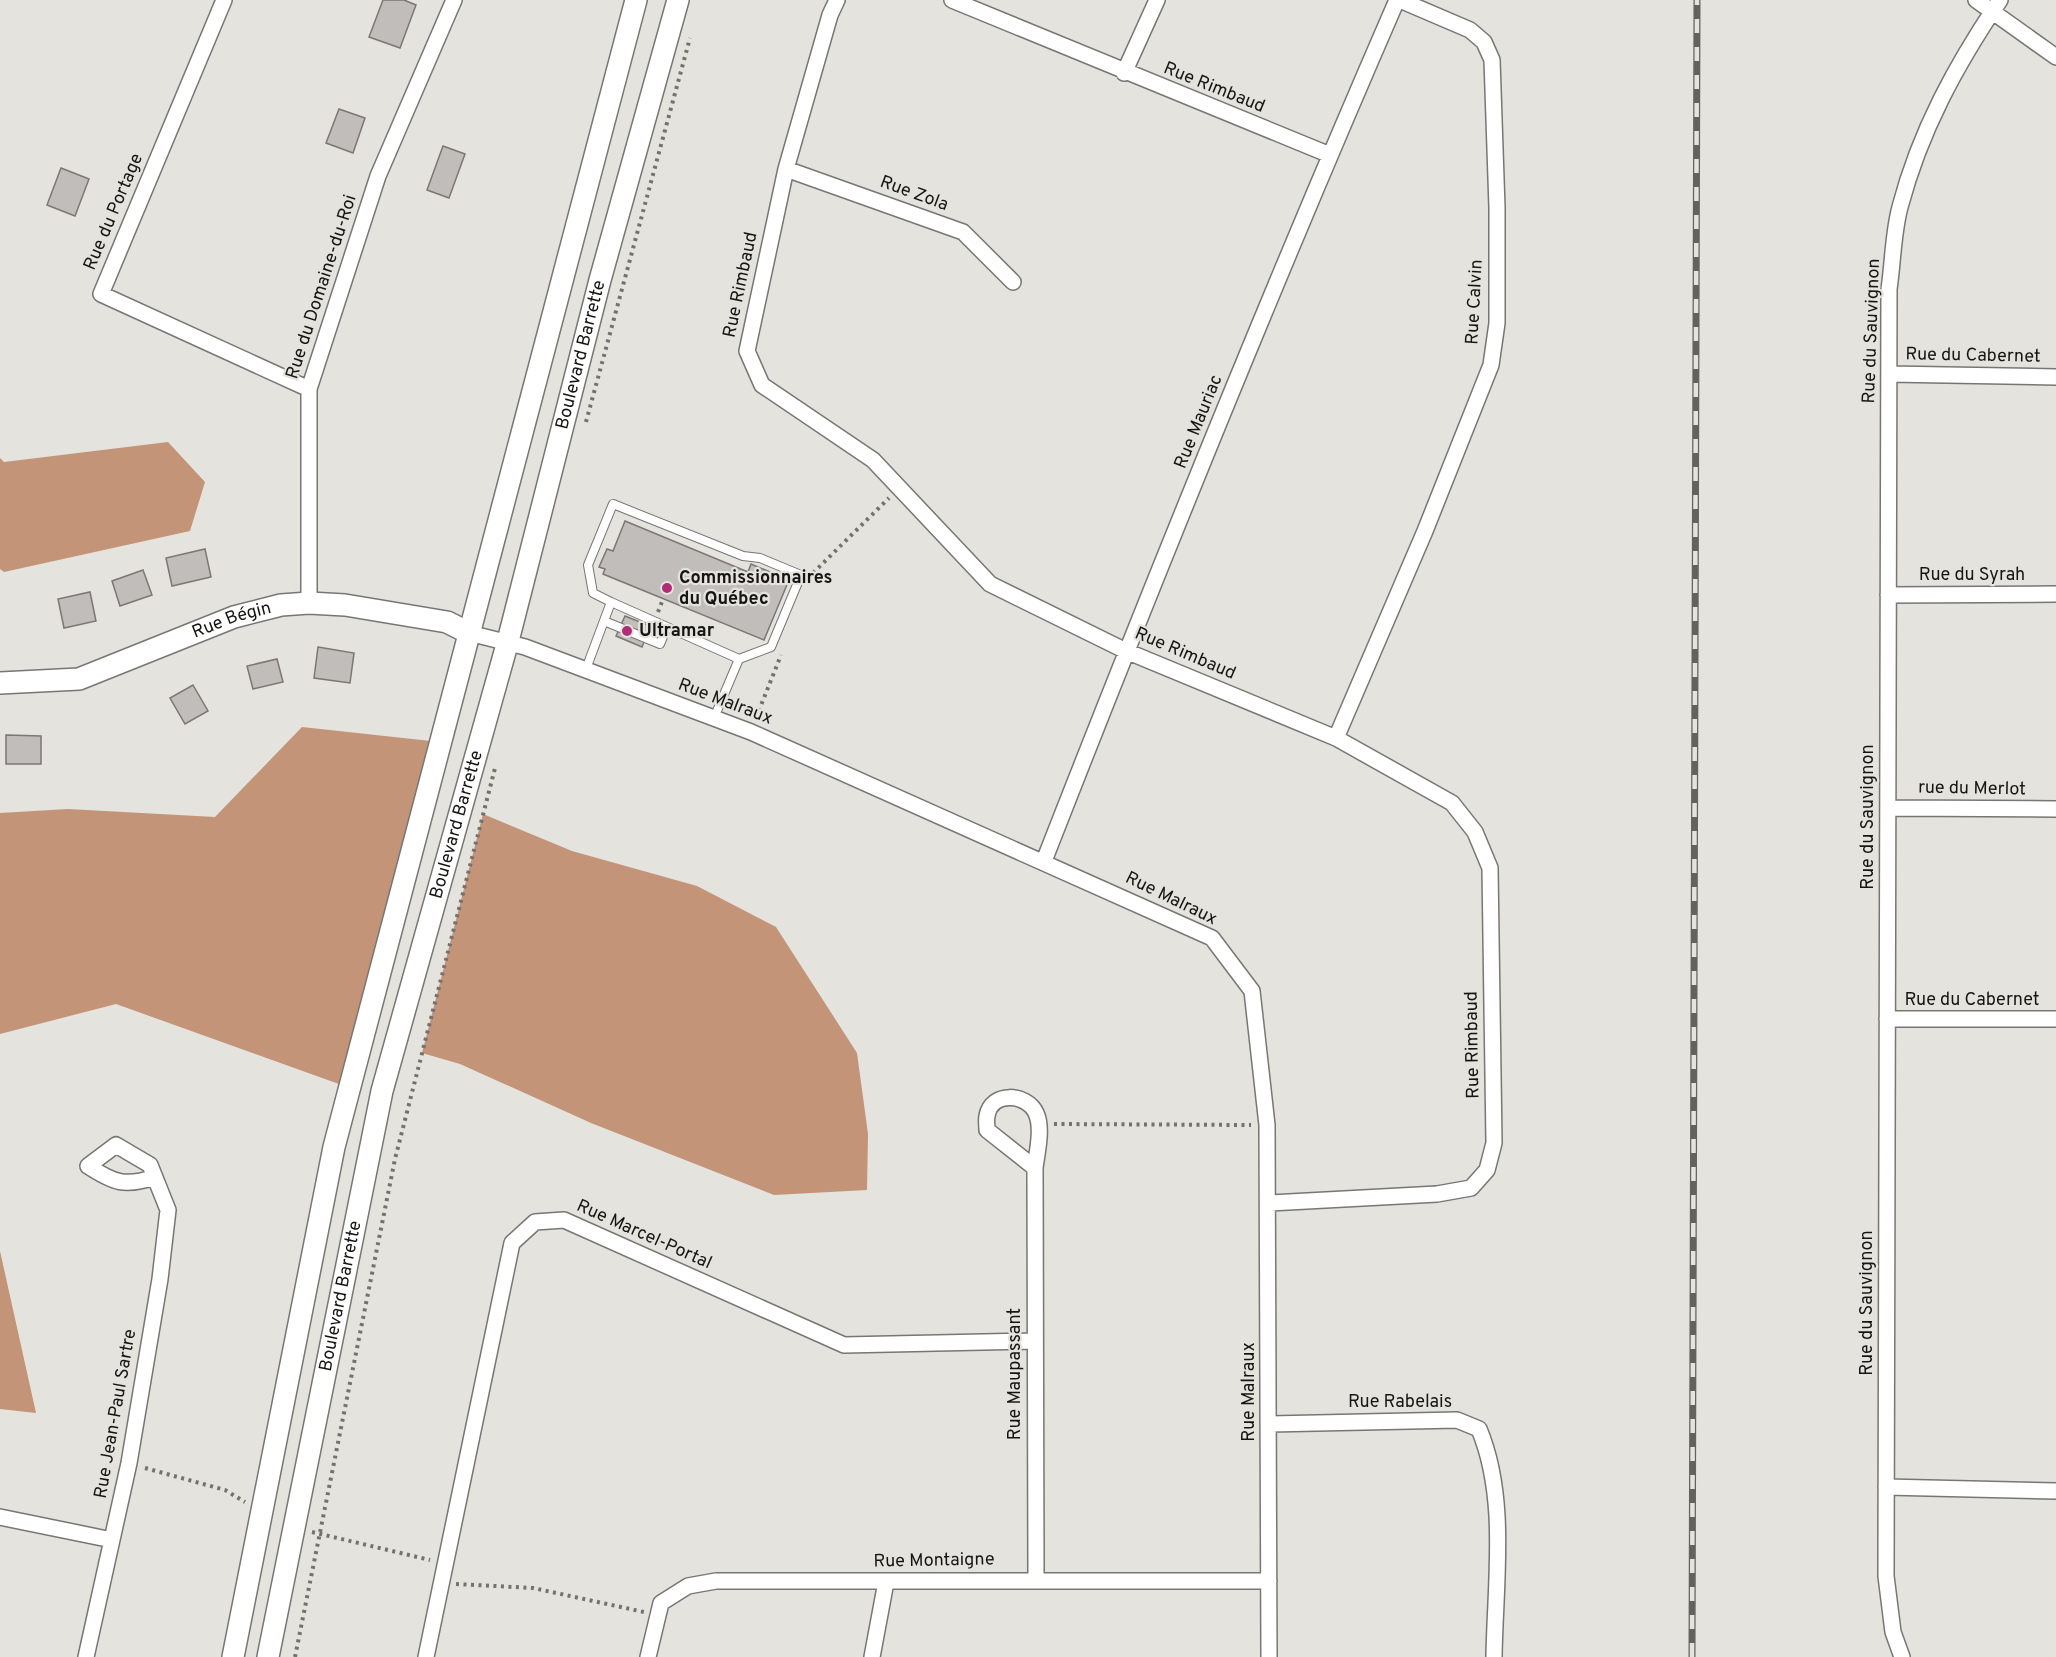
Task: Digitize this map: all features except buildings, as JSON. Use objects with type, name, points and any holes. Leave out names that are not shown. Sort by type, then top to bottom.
[{"type":"main road","name":"Boulevard Barrette","points":[[233,1657],[334,1147],[636,0]]},
{"type":"main road","name":"Boulevard Barrette","points":[[268,1657],[382,1091],[508,641],[600,280],[678,0]]},
{"type":"main road","name":"Rue Bégin","points":[[0,683],[79,679],[234,617],[281,605],[309,603],[345,605],[447,622],[469,633]]},
{"type":"street","name":"Rue du Portage","points":[[224,0],[101,294],[309,389]]},
{"type":"street","name":"Rue du Domaine-du-Roi","points":[[309,603],[309,389],[378,176],[454,0]]},
{"type":"street","name":"Rue Rimbaud","points":[[837,0],[830,15],[786,169],[747,351],[762,385],[873,460],[990,584],[1126,651],[1336,738],[1452,803],[1475,832],[1490,868],[1494,1143],[1487,1170],[1471,1188],[1437,1194],[1268,1203]]},
{"type":"street","name":"Rue Rimbaud","points":[[952,0],[1124,73],[1330,155]]},
{"type":"street","points":[[1124,73],[1156,0]]},
{"type":"street","name":"Rue Mauriac","points":[[1044,861],[1126,651],[1330,155],[1399,0]]},
{"type":"street","name":"Rue Calvin","points":[[1336,738],[1425,531],[1491,365],[1497,323],[1497,208],[1492,60],[1484,42],[1470,30],[1399,0]]},
{"type":"street","points":[[1976,0],[1996,6],[2056,57]]},
{"type":"street","name":"Rue du Sauvignon","points":[[1902,1657],[1893,1632],[1886,1576],[1889,289],[1900,209],[1923,134],[1955,69],[1996,6]]},
{"type":"street","name":"Rue Zola","points":[[786,169],[963,232],[1013,282]]},
{"type":"street","name":"Rue du Cabernet","points":[[1889,374],[2056,377]]},
{"type":"street","name":"Rue du Syrah","points":[[1888,595],[2056,594]]},
{"type":"street","name":"Rue Malraux","points":[[469,633],[508,641],[751,732],[1212,938],[1252,991],[1267,1125],[1269,1657]]},
{"type":"street","name":"rue du Merlot","points":[[1888,807],[2056,809]]},
{"type":"street","name":"Rue du Cabernet","points":[[1887,1019],[2056,1019]]},
{"type":"street","points":[[1035,1168],[987,1130],[987,1115],[993,1105],[1006,1097],[1018,1097],[1032,1105],[1039,1124]]},
{"type":"street","name":"Rue Maupassant","points":[[1036,1579],[1035,1168],[1039,1124]]},
{"type":"street","name":"Rue Jean-Paul Sartre","points":[[86,1657],[129,1463],[160,1278],[168,1210],[155,1177]]},
{"type":"street","name":"Rue Marcel-Portal","points":[[426,1657],[512,1243],[535,1222],[564,1220],[844,1345],[1035,1341]]},
{"type":"street","name":"Rue Rabelais","points":[[1269,1424],[1457,1420],[1479,1429],[1489,1454],[1497,1491],[1494,1657]]},
{"type":"street","points":[[1886,1487],[2056,1491]]},
{"type":"street","points":[[0,1517],[112,1540]]},
{"type":"street","name":"Rue Montaigne","points":[[657,1614],[661,1603],[688,1586],[716,1581],[886,1582],[1036,1579],[1269,1581]]},
{"type":"street","points":[[872,1657],[886,1582]]},
{"type":"street","points":[[648,1657],[657,1614]]},
{"type":"lane","points":[[613,504],[743,556],[760,558],[801,575],[771,647],[739,659],[611,602],[593,594],[588,565],[613,504]]},
{"type":"lane","points":[[586,669],[611,602]]},
{"type":"lane","points":[[604,621],[660,644],[667,627]]},
{"type":"lane","points":[[714,718],[739,659]]},
{"type":"path","name":"Boulevard Barrette","points":[[585,427],[691,35]]},
{"type":"path","points":[[812,574],[898,489]]},
{"type":"path","points":[[751,732],[783,648]]},
{"type":"path","name":"Boulevard Barrette","points":[[295,1657],[395,1159],[497,758]]},
{"type":"path","points":[[1039,1124],[1267,1125]]},
{"type":"path","points":[[441,1583],[533,1588],[598,1604],[657,1614]]},
{"type":"shaded area","points":[[168,442],[205,482],[190,531],[4,572],[0,569],[0,458],[4,462]]},
{"type":"shaded area","points":[[302,727],[440,742],[350,1088],[116,1004],[0,1034],[0,813],[68,809],[215,817]]},
{"type":"shaded area","points":[[483,814],[572,851],[697,886],[776,927],[857,1053],[868,1134],[867,1190],[774,1195],[591,1123],[460,1064],[422,1053]]},
{"type":"shaded area","points":[[0,1251],[36,1413],[0,1409]]},
{"type":"railway","points":[[1692,1657],[1697,0]]},
{"type":"place","name":"Commissionnaires du Québec","points":[[667,588]]},
{"type":"place","name":"Ultramar","points":[[627,631]]}]
